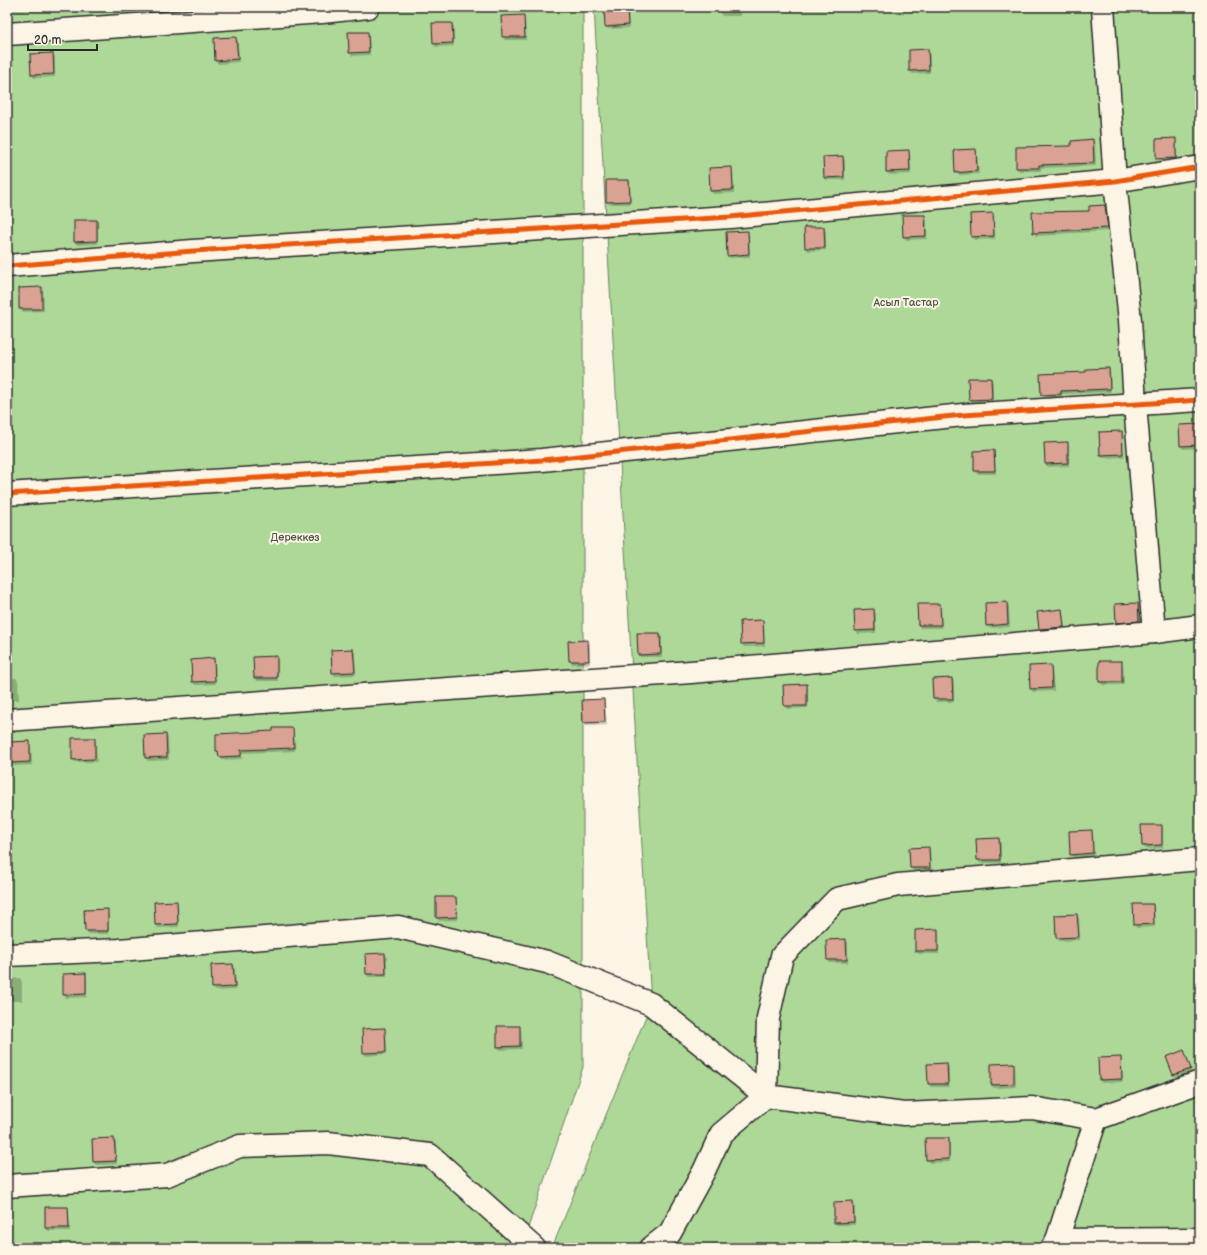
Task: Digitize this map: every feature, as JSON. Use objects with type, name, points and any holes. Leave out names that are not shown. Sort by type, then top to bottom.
[{"type":"street","points":[[7,34],[322,12],[368,7]]},
{"type":"street","points":[[1103,7],[1115,181],[1130,320],[1135,404],[1154,632]]},
{"type":"street","points":[[7,266],[217,250],[730,217],[1115,181],[1200,167]]},
{"type":"street","points":[[7,494],[542,460],[963,415],[1200,400]]},
{"type":"street","points":[[7,720],[691,672],[1154,632],[1200,626]]},
{"type":"street","points":[[651,1248],[670,1233],[704,1171],[721,1134],[766,1096],[768,1018],[782,956],[836,899],[898,886],[1200,859]]},
{"type":"street","points":[[7,956],[119,950],[398,927],[547,962],[651,1004],[766,1096],[904,1114],[1032,1108],[1096,1120],[1200,1082]]},
{"type":"street","points":[[1096,1120],[1055,1244],[1200,1239]]},
{"type":"street","points":[[7,1186],[167,1176],[240,1146],[328,1143],[430,1155],[534,1248]]},
{"type":"green space","name":"Дереккөз","points":[[7,7],[583,7],[583,1067],[521,1248],[7,1248]]},
{"type":"green space","name":"Асыл Тастар","points":[[594,7],[1200,7],[1200,1248],[552,1248],[651,1004]]},
{"type":"building","points":[[604,7],[627,7],[628,25],[605,27]]},
{"type":"building","points":[[524,15],[525,37],[502,37],[501,16]]},
{"type":"building","points":[[432,23],[452,23],[453,43],[433,44]]},
{"type":"building","points":[[348,32],[368,32],[369,52],[349,53]]},
{"type":"building","points":[[236,37],[238,59],[215,61],[214,38]]},
{"type":"building","points":[[928,49],[929,70],[909,71],[909,50]]},
{"type":"building","points":[[53,53],[54,74],[31,75],[30,54]]},
{"type":"building","points":[[1176,138],[1176,158],[1156,159],[1156,139]]},
{"type":"building","points":[[1093,139],[1094,163],[1039,165],[1039,168],[1016,168],[1016,147],[1071,146],[1071,141]]},
{"type":"building","points":[[976,149],[977,171],[955,173],[954,150]]},
{"type":"building","points":[[909,150],[910,171],[886,172],[886,151]]},
{"type":"building","points":[[843,156],[844,177],[824,178],[823,157]]},
{"type":"building","points":[[732,167],[733,190],[710,191],[709,168]]},
{"type":"building","points":[[606,180],[629,180],[630,201],[606,202]]},
{"type":"building","points":[[1105,205],[1108,228],[1033,233],[1032,212],[1089,211],[1089,206]]},
{"type":"building","points":[[993,213],[994,236],[971,237],[970,214]]},
{"type":"building","points":[[902,215],[925,215],[926,236],[903,237]]},
{"type":"building","points":[[74,220],[97,220],[97,241],[74,242]]},
{"type":"building","points":[[804,227],[824,227],[825,248],[805,248]]},
{"type":"building","points":[[748,231],[749,254],[727,256],[726,232]]},
{"type":"building","points":[[42,287],[42,309],[19,309],[19,288]]},
{"type":"building","points":[[1109,368],[1110,389],[1061,391],[1061,394],[1041,395],[1040,374],[1086,372],[1086,369]]},
{"type":"building","points":[[968,378],[991,378],[992,399],[969,400]]},
{"type":"building","points":[[1200,424],[1200,445],[1180,446],[1179,425]]},
{"type":"building","points":[[1122,431],[1123,454],[1100,455],[1099,432]]},
{"type":"building","points":[[1068,442],[1068,463],[1045,464],[1044,443]]},
{"type":"building","points":[[994,450],[995,471],[974,471],[974,451]]},
{"type":"building","points":[[1007,602],[1008,624],[986,626],[985,603]]},
{"type":"building","points":[[1138,603],[1139,621],[1116,623],[1115,604]]},
{"type":"building","points":[[917,604],[940,604],[941,625],[918,625]]},
{"type":"building","points":[[874,609],[875,630],[855,631],[854,610]]},
{"type":"building","points":[[1062,609],[1064,627],[1039,629],[1037,612]]},
{"type":"building","points":[[763,620],[764,643],[741,644],[740,621]]},
{"type":"building","points":[[637,633],[660,633],[661,654],[638,655]]},
{"type":"building","points":[[588,640],[589,661],[569,661],[568,641]]},
{"type":"building","points":[[353,649],[355,672],[332,673],[331,650]]},
{"type":"building","points":[[277,656],[277,678],[254,678],[253,657]]},
{"type":"building","points":[[214,658],[215,681],[192,682],[191,660]]},
{"type":"building","points":[[1099,661],[1122,661],[1122,682],[1099,682]]},
{"type":"building","points":[[1051,665],[1052,688],[1030,689],[1029,666]]},
{"type":"building","points":[[952,678],[953,699],[933,699],[932,679]]},
{"type":"building","points":[[807,684],[807,706],[784,706],[783,685]]},
{"type":"building","points":[[604,699],[605,722],[583,723],[582,700]]},
{"type":"building","points":[[273,728],[293,728],[294,748],[241,750],[241,756],[219,757],[218,751],[216,751],[216,734],[273,731]]},
{"type":"building","points":[[166,734],[167,757],[145,758],[144,735]]},
{"type":"building","points":[[72,738],[95,738],[95,759],[72,760]]},
{"type":"building","points":[[30,741],[30,762],[10,763],[9,742]]},
{"type":"building","points":[[1141,825],[1162,825],[1162,845],[1142,846]]},
{"type":"building","points":[[1092,830],[1093,853],[1070,855],[1069,831]]},
{"type":"building","points":[[999,838],[1000,860],[977,860],[976,839]]},
{"type":"building","points":[[929,847],[930,868],[910,868],[909,848]]},
{"type":"building","points":[[436,897],[456,897],[457,917],[436,918]]},
{"type":"building","points":[[177,901],[178,924],[155,925],[154,902]]},
{"type":"building","points":[[1133,904],[1153,904],[1154,924],[1134,925]]},
{"type":"building","points":[[108,909],[108,931],[85,931],[84,910]]},
{"type":"building","points":[[1077,914],[1079,937],[1056,938],[1055,915]]},
{"type":"building","points":[[938,929],[938,951],[915,951],[915,930]]},
{"type":"building","points":[[846,939],[847,960],[827,960],[826,940]]},
{"type":"building","points":[[385,953],[386,974],[366,974],[365,954]]},
{"type":"building","points":[[233,964],[235,987],[212,988],[211,965]]},
{"type":"building","points":[[86,973],[86,994],[63,995],[63,974]]},
{"type":"building","points":[[497,1026],[520,1026],[520,1046],[497,1047]]},
{"type":"building","points":[[385,1028],[386,1052],[363,1053],[362,1029]]},
{"type":"building","points":[[1184,1050],[1191,1069],[1173,1075],[1166,1057]]},
{"type":"building","points":[[1121,1057],[1122,1079],[1099,1080],[1098,1058]]},
{"type":"building","points":[[947,1063],[948,1084],[928,1084],[927,1064]]},
{"type":"building","points":[[1014,1063],[1014,1084],[991,1085],[991,1064]]},
{"type":"building","points":[[114,1138],[116,1161],[93,1162],[92,1139]]},
{"type":"building","points":[[925,1138],[949,1138],[949,1159],[926,1160]]},
{"type":"building","points":[[853,1201],[854,1222],[834,1223],[834,1202]]},
{"type":"building","points":[[45,1207],[68,1207],[69,1228],[45,1228]]},
{"type":"cycle path","points":[[7,266],[193,251],[730,217],[1115,181],[1200,167]]},
{"type":"cycle path","points":[[7,494],[542,460],[963,415],[1200,400]]}]
